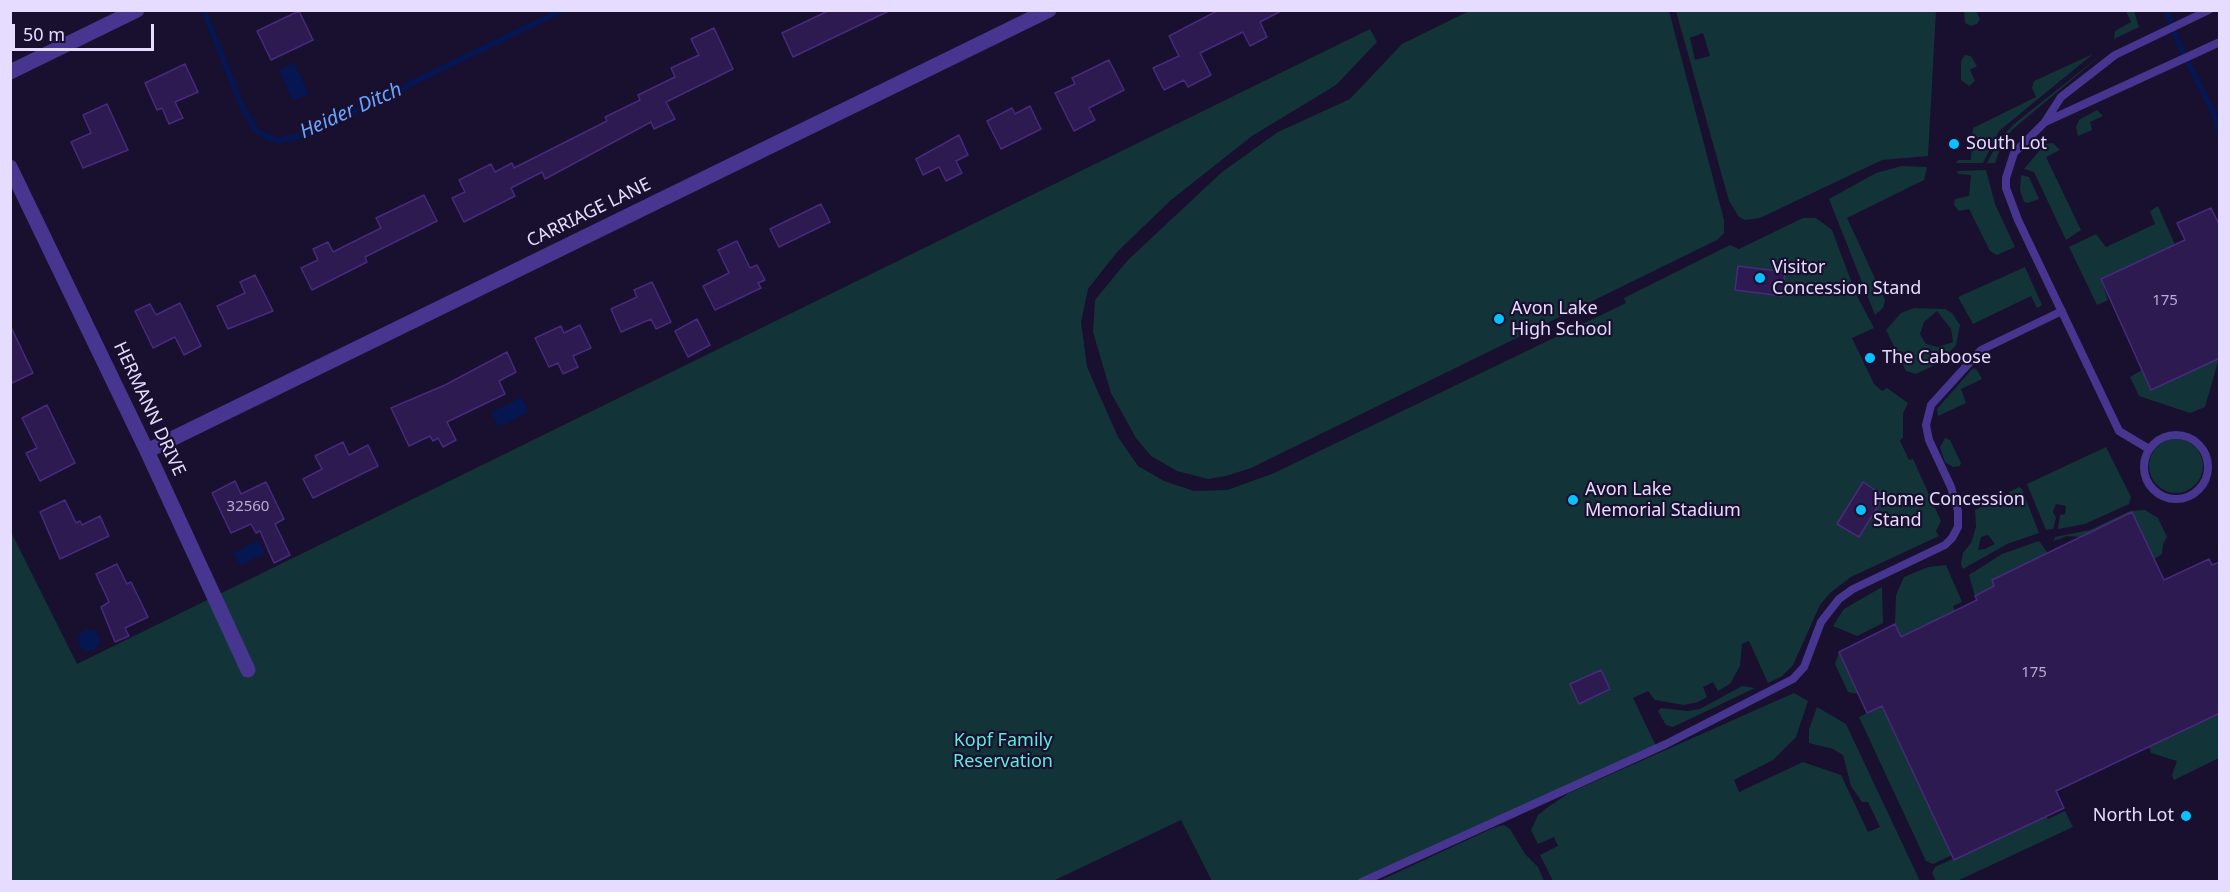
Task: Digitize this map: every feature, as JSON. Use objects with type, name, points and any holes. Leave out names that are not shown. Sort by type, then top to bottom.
[{"type":"street","points":[[10,72],[137,10]]},
{"type":"street","name":"CARRIAGE LANE","points":[[147,451],[1049,10]]},
{"type":"street","name":"HERMANN DRIVE","points":[[10,167],[147,451],[248,670]]},
{"type":"lane","points":[[2150,449],[2119,431],[2006,188],[2008,168],[2014,153],[2045,122],[2061,97],[2115,55],[2209,10]]},
{"type":"lane","points":[[2045,122],[2220,42]]},
{"type":"lane","points":[[1362,882],[1666,744],[1793,679],[1804,667],[1821,622],[1839,599],[1853,589],[1945,545],[1958,527],[1958,511],[1951,487],[1928,435],[1926,425],[1931,405],[1981,350],[2062,311]]},
{"type":"lane","points":[[2168,435],[2182,435],[2195,440],[2208,459],[2208,472],[2203,485],[2193,494],[2182,498],[2169,498],[2158,493],[2149,484],[2144,472],[2145,460],[2150,449],[2168,435]]},
{"type":"green space","points":[[1471,10],[1669,11],[1724,220],[1724,233],[1717,240],[1251,468],[1208,479],[1177,471],[1151,456],[1136,438],[1111,393],[1093,332],[1095,300],[1128,260],[1222,172],[1278,132],[1350,99],[1402,44]]},
{"type":"green space","points":[[1676,11],[1936,11],[1928,156],[1882,160],[1760,218],[1745,220],[1739,217],[1729,201]],"holes":[[[1703,33],[1710,56],[1695,60],[1690,38]]]},
{"type":"green space","points":[[1964,11],[1976,11],[1980,19],[1977,24],[1971,26],[1965,23]]},
{"type":"green space","points":[[2126,11],[2134,11],[2139,27],[2114,39],[2115,31],[2131,22]]},
{"type":"green space","name":"Kopf Family Reservation","points":[[1370,29],[1377,42],[1336,85],[1252,136],[1171,200],[1117,252],[1088,289],[1081,322],[1087,367],[1118,437],[1138,466],[1164,481],[1194,491],[1227,490],[1272,474],[1626,303],[1624,298],[1730,245],[1739,249],[1803,218],[1816,218],[1832,230],[1856,294],[1874,328],[1852,338],[1874,384],[1882,391],[1887,388],[1908,403],[1903,413],[1903,437],[1900,441],[1909,460],[1913,459],[1941,521],[1936,531],[1939,536],[1851,577],[1830,593],[1820,605],[1793,665],[1782,676],[1768,683],[1749,641],[1746,642],[1742,644],[1740,666],[1730,684],[1718,691],[1713,682],[1703,687],[1707,697],[1698,702],[1684,705],[1655,700],[1648,691],[1633,698],[1657,748],[1362,882],[1212,881],[1181,820],[1053,881],[11,881],[10,530],[77,664]]},
{"type":"green space","points":[[2106,51],[2013,129],[2002,143],[1995,163],[1987,163],[1999,140],[2014,124]]},
{"type":"green space","points":[[2093,54],[1999,131],[1983,163],[1956,163],[1958,160],[1971,160],[1973,128],[2036,97],[2032,88],[2034,81]]},
{"type":"green space","points":[[1965,55],[1971,56],[1977,66],[1970,70],[1975,81],[1969,86],[1961,80],[1961,61]]},
{"type":"green space","points":[[2097,110],[2103,116],[2090,122],[2092,130],[2078,136],[2076,127],[2079,120]]},
{"type":"green space","points":[[2053,143],[2060,150],[2046,157],[2081,230],[2066,240],[2034,172],[2024,169],[2045,144]]},
{"type":"green space","points":[[1902,166],[1927,167],[1924,180],[1847,218],[1885,300],[1883,308],[1875,315],[1829,199],[1876,173]]},
{"type":"green space","points":[[1986,170],[1995,204],[2015,247],[1997,255],[1990,251],[1969,209],[1959,211],[1954,205],[1955,199],[1969,196],[1971,175],[1959,174],[1956,171]]},
{"type":"green space","points":[[2021,175],[2029,177],[2039,199],[2024,202],[2020,190]]},
{"type":"green space","points":[[2158,206],[2175,245],[2101,279],[2108,300],[2097,305],[2069,247],[2096,234],[2106,247],[2155,224],[2150,211]]},
{"type":"green space","points":[[2025,267],[2042,305],[2037,308],[2031,296],[1973,324],[1958,297]]},
{"type":"green space","points":[[1914,308],[1945,309],[1952,313],[1960,325],[1956,345],[1941,362],[1916,374],[1906,371],[1886,330],[1901,313]],"holes":[[[1937,311],[1951,329],[1953,342],[1938,347],[1926,344],[1920,334],[1924,322]]]},
{"type":"green space","points":[[2219,358],[2205,407],[2190,413],[2139,396],[2130,377],[2142,370]]},
{"type":"green space","points":[[1973,368],[1977,370],[1982,379],[1961,389],[1966,403],[1938,416],[1937,409]]},
{"type":"green space","points":[[1945,438],[1950,440],[1961,463],[1960,466],[1953,467],[1945,462],[1940,447]]},
{"type":"green space","points":[[2176,439],[2186,441],[2195,447],[2201,456],[2203,466],[2201,476],[2195,485],[2186,491],[2176,493],[2166,491],[2157,485],[2151,476],[2149,466],[2151,456],[2157,447],[2166,441]]},
{"type":"green space","points":[[2106,447],[2131,497],[2129,504],[2085,524],[2058,529],[2060,515],[2065,514],[2066,506],[2056,504],[2053,512],[2056,518],[2053,529],[2046,530],[2027,484]]},
{"type":"green space","points":[[2019,487],[2022,489],[2039,533],[2007,544],[1963,569],[1961,564],[1963,553],[1971,543],[1976,527],[1975,510]],"holes":[[[1988,535],[1995,544],[1985,549],[1978,550],[1981,537]]]},
{"type":"green space","points":[[2145,510],[2158,518],[2167,537],[2163,544],[2162,554],[2154,559],[2132,512],[2082,537],[2067,536],[2054,541],[2055,537],[2090,530],[2130,511]]},
{"type":"green space","points":[[2039,541],[2048,553],[1993,580],[1994,586],[1975,596],[1969,575],[2002,554]]},
{"type":"green space","points":[[1946,565],[1962,602],[1953,606],[1955,611],[1901,637],[1895,624],[1896,595],[1904,577],[1928,567]]},
{"type":"green space","points":[[1882,587],[1883,623],[1857,636],[1833,626],[1844,609]]},
{"type":"green space","points":[[1839,652],[1858,694],[1848,692],[1835,664]]},
{"type":"green space","points":[[1742,686],[1755,688],[1673,727],[1666,725],[1658,711],[1661,708],[1688,711],[1700,709]]},
{"type":"green space","points":[[1794,693],[1808,701],[1796,737],[1773,760],[1734,780],[1739,792],[1803,762],[1841,775],[1868,832],[1880,827],[1868,802],[1862,802],[1851,786],[1843,755],[1833,749],[1809,743],[1809,729],[1817,707],[1846,724],[1920,881],[1553,881],[1540,855],[1558,846],[1554,837],[1538,844],[1531,830],[1538,815],[1548,807],[1569,793]]},
{"type":"green space","points":[[1882,706],[1952,855],[1933,864],[1926,861],[1859,717]]},
{"type":"green space","points":[[2219,713],[2219,758],[2174,780],[2172,775],[2177,761],[2151,753],[2149,747]]},
{"type":"green space","points":[[2065,811],[2073,827],[1957,881],[1936,881],[1932,873],[1935,867],[2046,816],[2048,819]]},
{"type":"green space","points":[[1504,825],[1510,829],[1525,854],[1538,867],[1544,881],[1379,881],[1493,828]]},
{"type":"shaded area","points":[[294,63],[309,94],[293,101],[279,70]]},
{"type":"shaded area","points":[[522,397],[529,412],[498,427],[491,412]]},
{"type":"shaded area","points":[[259,540],[265,553],[240,566],[233,553]]},
{"type":"shaded area","points":[[89,629],[97,632],[100,640],[97,648],[89,651],[81,648],[78,640],[81,632]]},
{"type":"building","points":[[830,10],[891,10],[793,57],[782,33]]},
{"type":"building","points":[[1219,10],[1283,10],[1260,22],[1267,37],[1250,46],[1243,32],[1200,53],[1211,75],[1188,87],[1184,80],[1164,90],[1153,68],[1179,56],[1169,36]]},
{"type":"building","points":[[299,11],[313,40],[271,60],[257,31]]},
{"type":"building","points":[[714,28],[733,69],[666,102],[675,119],[654,129],[651,122],[545,179],[542,172],[511,188],[515,196],[464,222],[452,198],[465,192],[459,180],[491,164],[495,172],[512,163],[514,168],[607,121],[605,117],[640,100],[638,95],[675,77],[671,68],[699,55],[691,39]]},
{"type":"building","points":[[1109,60],[1124,90],[1089,108],[1095,120],[1074,131],[1055,93],[1075,84],[1072,78]]},
{"type":"building","points":[[185,64],[198,92],[175,102],[183,118],[169,124],[162,108],[157,110],[145,83]]},
{"type":"building","points":[[107,104],[128,150],[83,168],[71,142],[91,133],[83,115]]},
{"type":"building","points":[[1030,106],[1041,129],[1001,149],[987,121],[1012,108],[1015,114]]},
{"type":"building","points":[[959,135],[968,155],[956,161],[962,173],[946,181],[939,167],[923,175],[916,159]]},
{"type":"building","points":[[424,195],[437,221],[365,257],[367,262],[312,290],[301,268],[318,260],[313,249],[328,242],[333,252],[381,228],[376,218]]},
{"type":"building","points":[[821,204],[830,222],[779,247],[770,229]]},
{"type":"building","points":[[2211,208],[2220,226],[2220,358],[2151,390],[2101,279],[2185,240],[2177,223]]},
{"type":"building","points":[[737,241],[750,268],[757,265],[765,280],[758,283],[761,288],[715,310],[703,286],[729,273],[718,250]]},
{"type":"building","name":"Visitor Concession Stand","points":[[1738,266],[1785,272],[1782,296],[1735,290]]},
{"type":"building","points":[[255,275],[273,311],[228,329],[217,306],[245,293],[240,282]]},
{"type":"building","points":[[652,282],[671,322],[656,329],[651,319],[621,332],[611,309],[637,297],[634,290]]},
{"type":"building","points":[[180,303],[201,346],[184,355],[175,337],[153,348],[135,311],[150,304],[156,315]]},
{"type":"building","points":[[697,319],[710,345],[688,357],[675,331]]},
{"type":"building","points":[[10,325],[33,373],[10,384]]},
{"type":"building","points":[[580,325],[591,348],[573,356],[578,367],[563,374],[558,363],[549,367],[535,338],[561,326],[564,333]]},
{"type":"building","points":[[507,352],[516,372],[499,381],[505,394],[447,422],[456,440],[443,447],[438,438],[433,441],[430,436],[409,446],[391,408],[445,385]]},
{"type":"building","points":[[47,405],[75,463],[40,481],[26,453],[37,448],[22,418]]},
{"type":"building","points":[[343,442],[349,455],[368,445],[378,466],[313,498],[303,479],[322,469],[315,456]]},
{"type":"building","points":[[235,481],[241,494],[266,482],[284,519],[275,524],[290,555],[274,563],[260,531],[256,533],[251,524],[231,533],[212,493]]},
{"type":"building","name":"Home Concession Stand","points":[[1863,482],[1884,496],[1859,537],[1837,524]]},
{"type":"building","points":[[65,500],[76,523],[80,521],[82,525],[100,516],[109,536],[60,559],[40,512]]},
{"type":"building","points":[[2132,512],[2164,580],[2209,559],[2212,565],[2220,562],[2220,713],[2056,791],[2064,808],[1954,860],[1882,706],[1867,713],[1839,652],[1895,624],[1901,637],[1977,600],[1975,596],[1994,586],[1992,580]]},
{"type":"building","points":[[117,564],[127,584],[131,582],[148,617],[125,628],[129,636],[115,642],[101,607],[109,602],[96,574]]},
{"type":"building","points":[[1601,670],[1610,689],[1579,704],[1570,684]]},
{"type":"waterway","name":"Heider Ditch","points":[[204,11],[241,104],[257,132],[278,141],[310,133],[562,10]]},
{"type":"waterway","name":"Heider Ditch","points":[[2166,10],[2179,44],[2215,116],[2220,136]]},
{"type":"place","name":"South Lot","points":[[1954,144]]},
{"type":"place","name":"Visitor Concession Stand","points":[[1760,278]]},
{"type":"place","name":"Avon Lake High School","points":[[1499,319]]},
{"type":"place","name":"The Caboose","points":[[1870,358]]},
{"type":"place","name":"Avon Lake Memorial Stadium","points":[[1573,500]]},
{"type":"place","name":"Home Concession Stand","points":[[1861,510]]},
{"type":"place","name":"North Lot","points":[[2186,816]]}]
